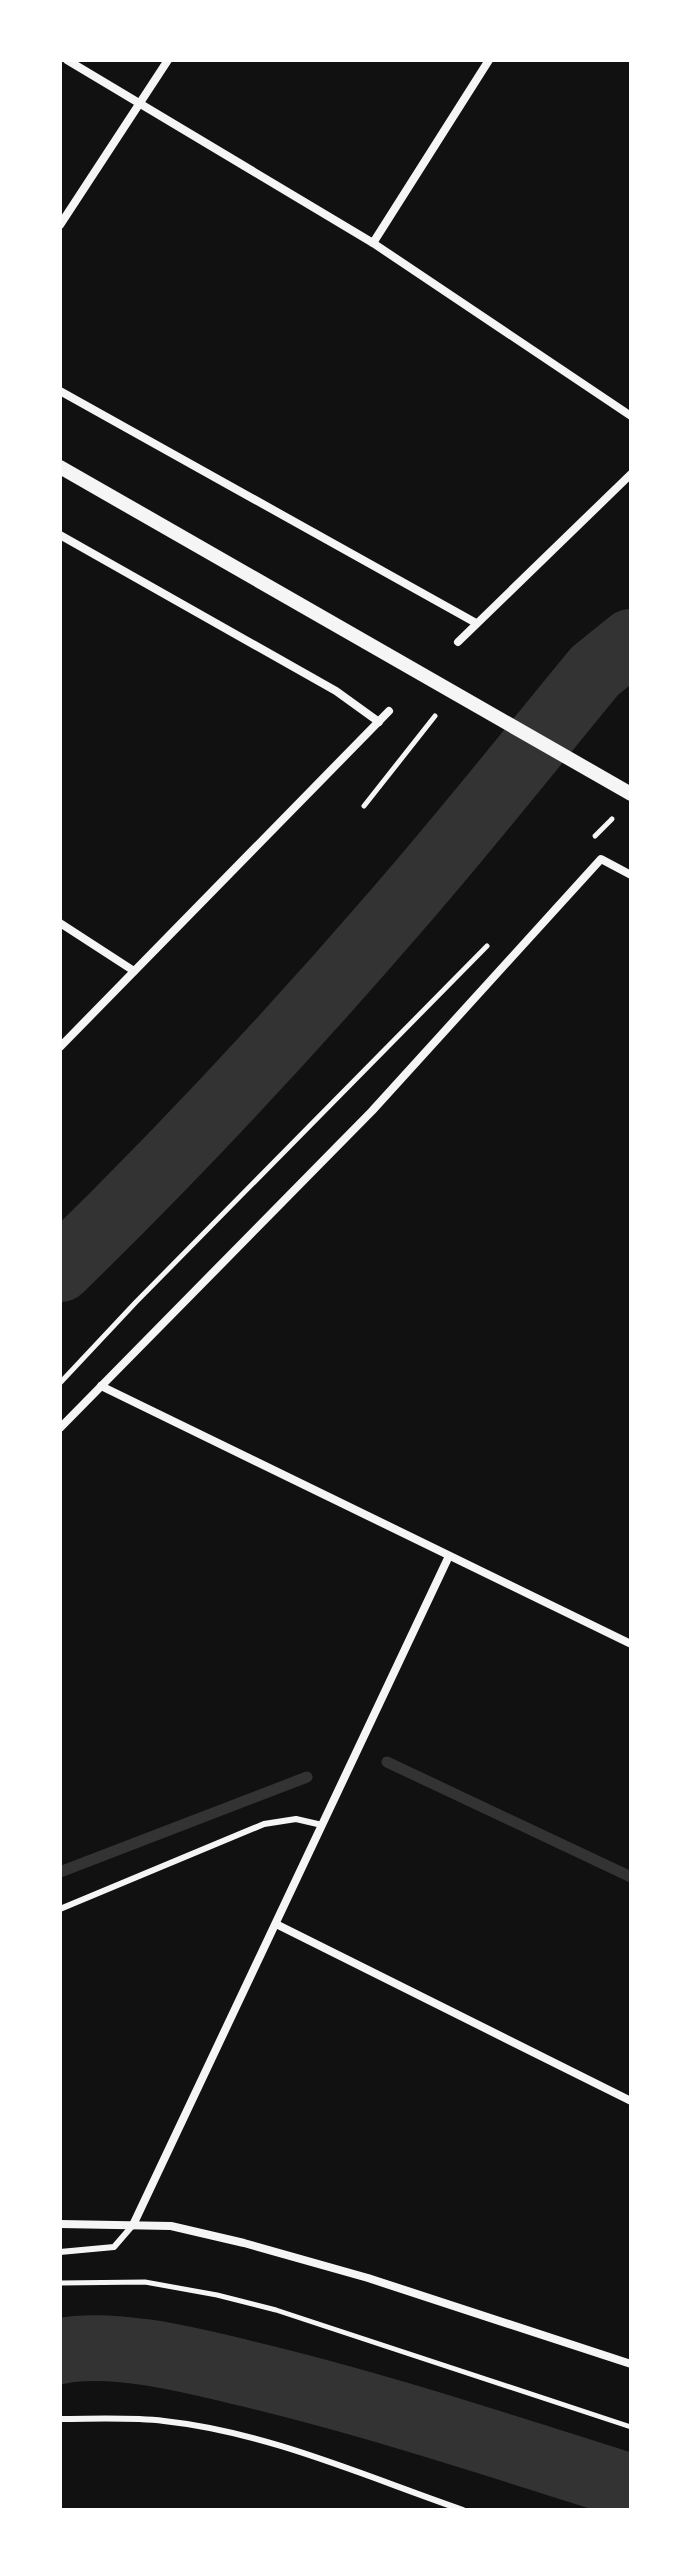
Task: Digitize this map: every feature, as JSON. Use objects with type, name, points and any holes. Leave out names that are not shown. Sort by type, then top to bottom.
[{"type":"street","points":[[67,60],[373,243],[631,416]]},
{"type":"street","points":[[60,225],[168,60]]},
{"type":"street","points":[[373,243],[489,60]]},
{"type":"street","points":[[60,391],[476,623]]},
{"type":"street","points":[[60,467],[627,792]]},
{"type":"street","points":[[458,642],[631,474]]},
{"type":"street","points":[[60,535],[336,691],[379,722]]},
{"type":"street","points":[[60,1047],[389,711]]},
{"type":"street","points":[[60,1428],[372,1111],[601,859],[631,875]]},
{"type":"street","points":[[60,923],[134,971]]},
{"type":"street","points":[[101,1386],[631,1644]]},
{"type":"street","points":[[133,2225],[449,1556]]},
{"type":"street","points":[[276,1924],[631,2101]]},
{"type":"street","points":[[60,2224],[171,2226],[258,2247],[368,2278],[631,2364]]},
{"type":"lane","points":[[60,1909],[264,1824],[296,1819],[322,1825]]},
{"type":"lane","points":[[60,2252],[114,2247],[133,2225]]},
{"type":"lane","points":[[60,2419],[164,2421],[219,2430],[293,2451],[463,2510]]},
{"type":"path","points":[[364,806],[435,716]]},
{"type":"path","points":[[590,842],[612,819]]},
{"type":"path","points":[[60,1383],[490,943]]},
{"type":"path","points":[[60,2283],[145,2282],[217,2295],[276,2310],[631,2427]]},
{"type":"waterway","points":[[60,1269],[274,1048],[422,881],[595,671],[631,642]]},
{"type":"waterway","points":[[387,1762],[631,1877]]},
{"type":"waterway","points":[[60,1872],[307,1777]]},
{"type":"waterway","points":[[60,2351],[81,2348],[126,2350],[219,2367],[387,2411],[631,2487]]}]
